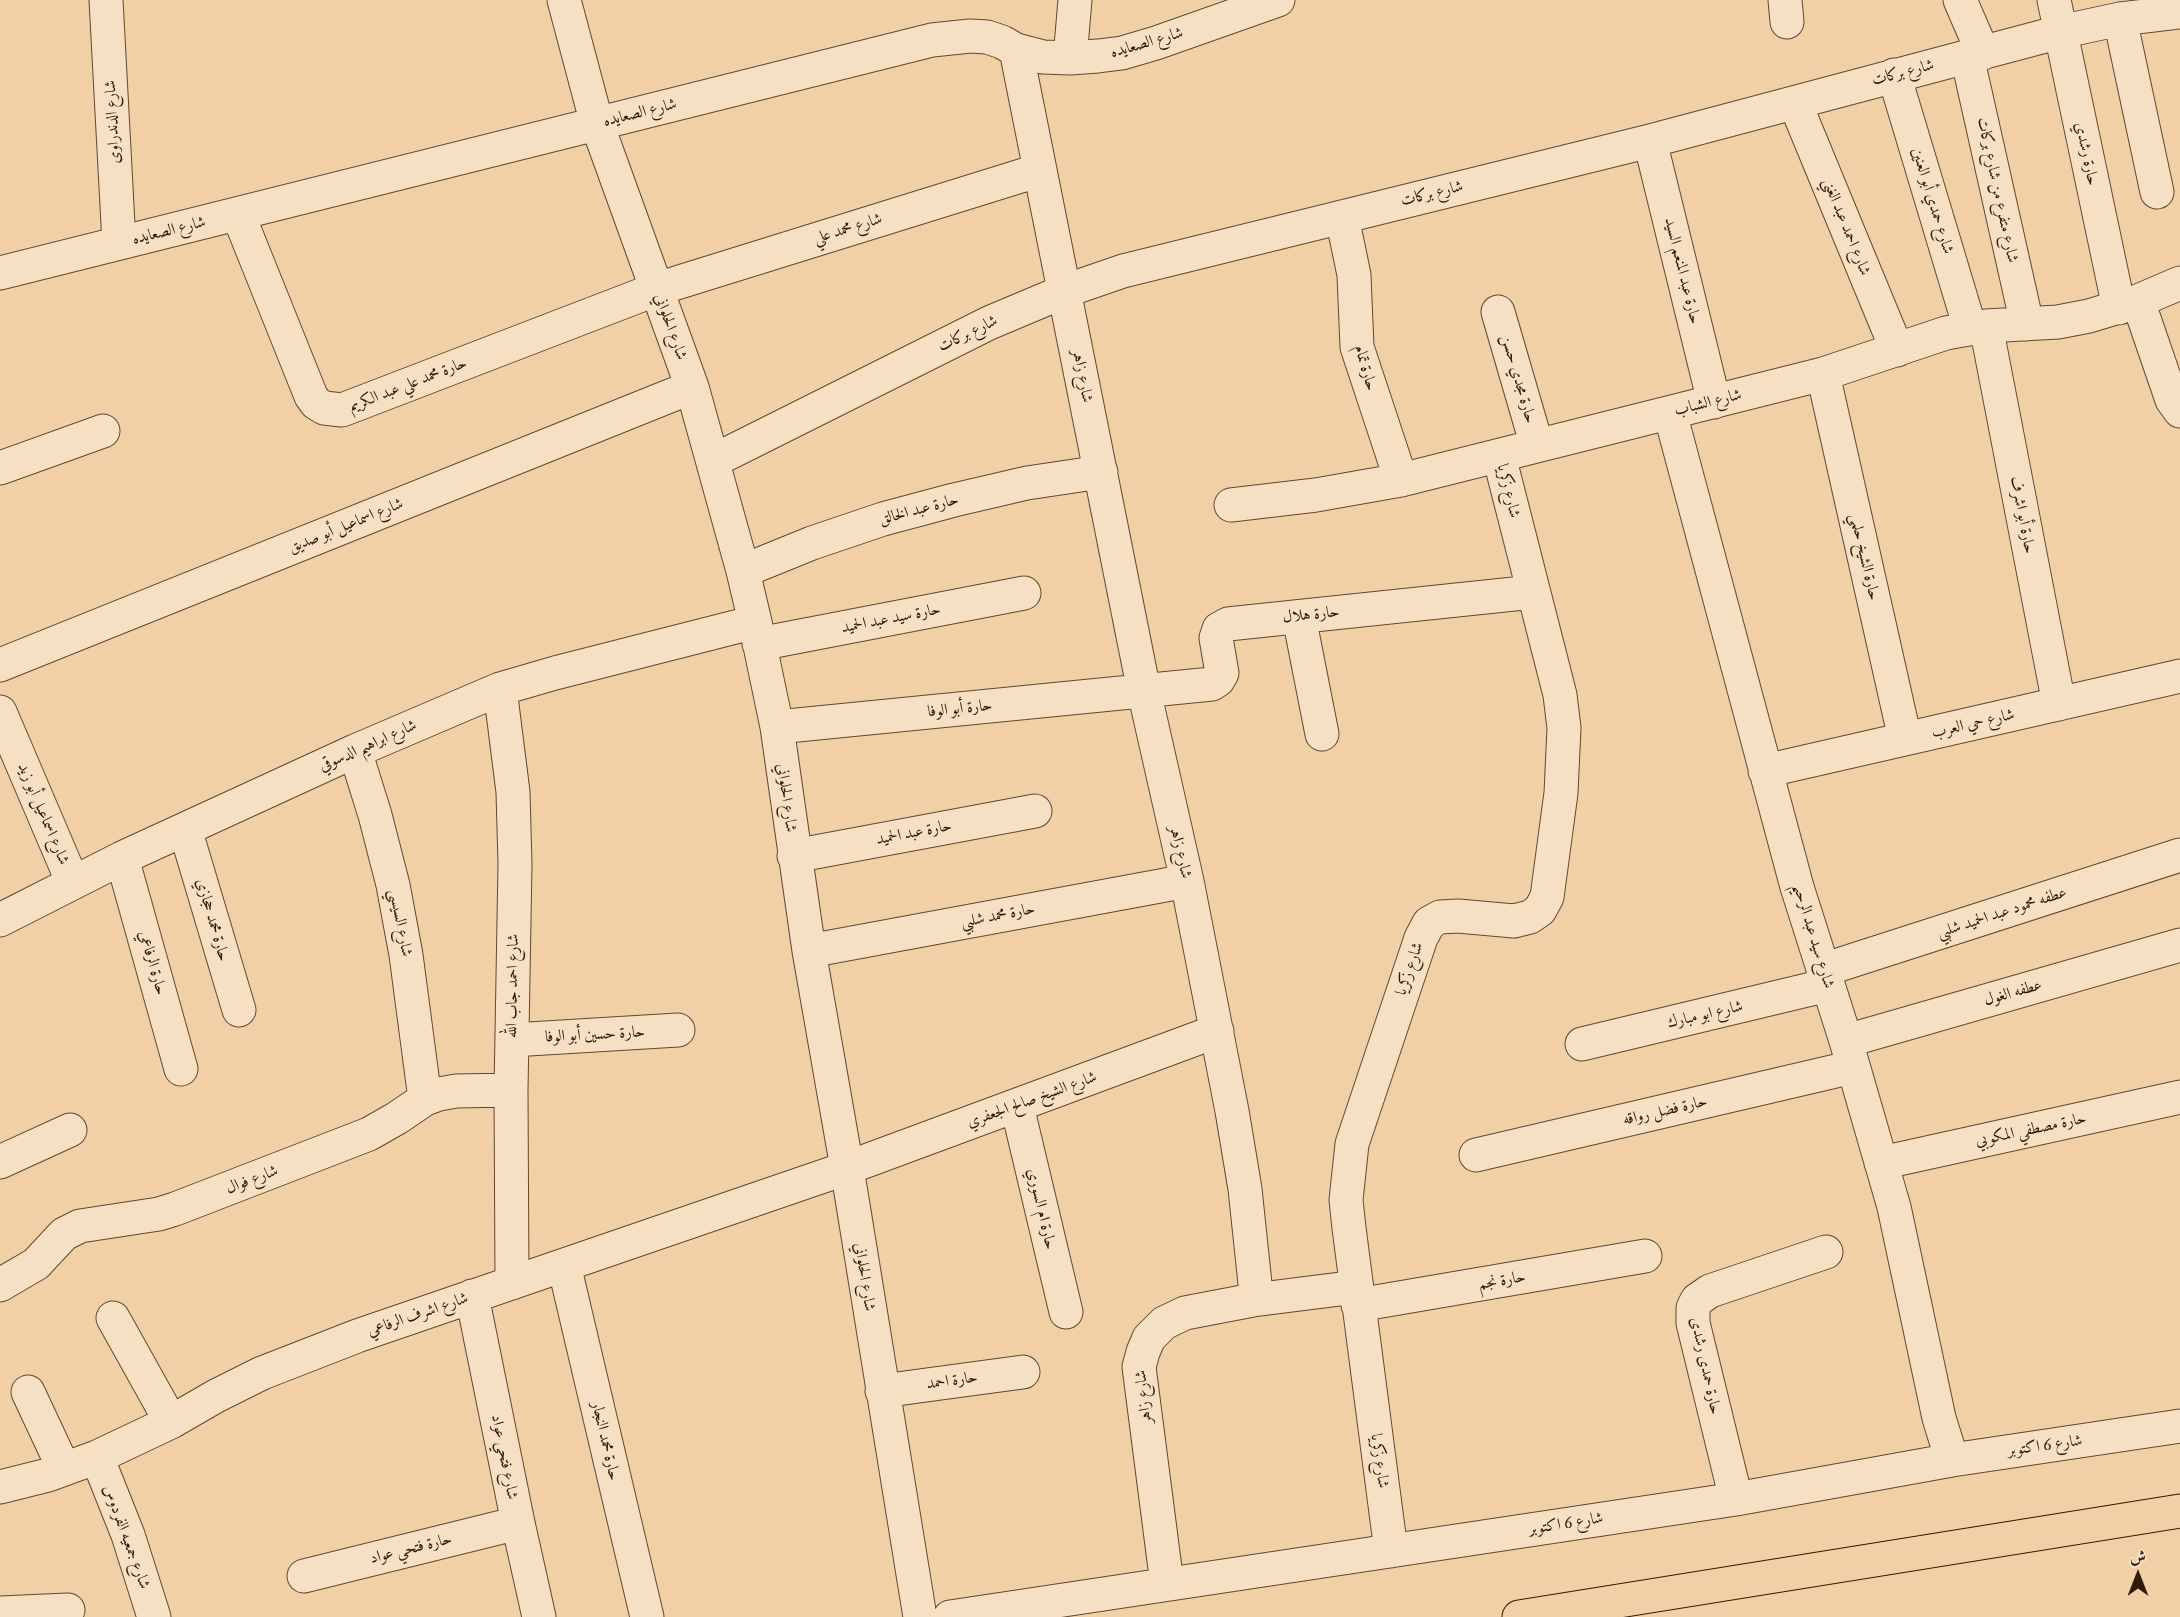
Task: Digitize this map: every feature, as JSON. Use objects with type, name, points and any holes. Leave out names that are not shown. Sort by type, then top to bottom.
[{"type":"highway","points":[[1519,1617],[2180,1511]]},
{"type":"street","name":"شارع الدندراوى","points":[[106,0],[119,243]]},
{"type":"street","name":"شارع الحلواني","points":[[564,0],[597,124],[692,387],[743,571],[757,633],[777,727],[809,951],[847,1168],[920,1617]]},
{"type":"street","points":[[1070,58],[1075,0]]},
{"type":"street","name":"شارع الصعايده","points":[[0,273],[932,40],[970,36],[987,37],[1016,50],[1043,57],[1098,56],[1133,49],[1278,0]]},
{"type":"street","name":"شارع متفرع من شارع بركات","points":[[1960,0],[1975,54],[2026,324]]},
{"type":"street","name":"حارة رشدي","points":[[2054,0],[2060,32],[2129,304],[2172,400],[2180,411]]},
{"type":"street","name":"شارع بركات","points":[[713,461],[989,323],[1065,291],[1123,271],[1650,141],[2060,32],[2120,19],[2180,12]]},
{"type":"street","points":[[2120,19],[2157,192]]},
{"type":"street","name":"شارع زاهر","points":[[1016,50],[1144,691],[1187,881],[1232,1111],[1245,1189],[1256,1293],[1253,1300],[1185,1313],[1164,1323],[1149,1338],[1143,1352],[1139,1367],[1167,1584]]},
{"type":"street","name":"شارع حمدي أبو العنين","points":[[1894,75],[1978,327]]},
{"type":"street","name":"شارع احمد عبد الغني","points":[[1795,103],[1897,350]]},
{"type":"street","name":"حارة عبد المنعم السيد","points":[[1650,141],[1714,402]]},
{"type":"street","name":"شارع محمد علي","points":[[657,289],[1040,170]]},
{"type":"street","name":"حارة محمد علي عبد الكريم","points":[[238,214],[311,396],[316,403],[333,410],[342,410],[657,289]]},
{"type":"street","name":"حارة تمام","points":[[1342,216],[1354,275],[1357,347],[1401,480]]},
{"type":"street","name":"شارع الشباب","points":[[1231,505],[1316,495],[1401,480],[1823,374],[1922,340],[1978,327],[2058,322],[2129,304],[2180,283]]},
{"type":"street","name":"حارة مجدي حسن","points":[[1498,312],[1537,446]]},
{"type":"street","name":"حارة أبو اشرف","points":[[1978,327],[2059,704]]},
{"type":"street","name":"حارة الشيخ حلمي","points":[[1823,374],[1905,739]]},
{"type":"street","name":"شارع اسماعيل أبو صديق","points":[[0,665],[692,387]]},
{"type":"street","name":"شارع سيد عبد الرحيم","points":[[1670,413],[1797,887],[1850,1054],[1894,1207],[1939,1418],[1952,1460]]},
{"type":"street","points":[[0,468],[103,431]]},
{"type":"street","name":"شارع زكريا","points":[[1391,1551],[1346,1200],[1352,1144],[1421,938],[1429,923],[1440,916],[1514,921],[1530,917],[1540,909],[1546,897],[1561,793],[1564,728],[1560,695],[1499,456]]},
{"type":"street","name":"حارة عبد الخالق","points":[[743,571],[812,543],[914,511],[1028,483],[1101,472]]},
{"type":"street","name":"حارة هلال","points":[[1144,691],[1216,682],[1221,677],[1222,669],[1216,638],[1219,629],[1223,626],[1533,592]]},
{"type":"street","name":"حارة سيد عبد الحميد","points":[[757,633],[1024,594]]},
{"type":"street","points":[[1299,617],[1322,734]]},
{"type":"street","name":"شارع ابراهيم الدسوقي","points":[[0,920],[185,829],[355,751],[500,690],[555,673],[757,633]]},
{"type":"street","name":"شارع حي العرب","points":[[1765,771],[2180,676]]},
{"type":"street","name":"شارع احمد جاب الله","points":[[500,690],[513,792],[515,864],[511,1090],[512,1283]]},
{"type":"street","name":"حارة أبو الوفا","points":[[777,727],[1144,691]]},
{"type":"street","name":"شارع اسماعيل أبو زيد","points":[[0,712],[73,883]]},
{"type":"street","name":"شارع السيسي","points":[[355,751],[393,885],[408,965],[425,1099]]},
{"type":"street","name":"حارة عبد الحميد","points":[[794,856],[1035,811]]},
{"type":"street","name":"حارة محمد حجازي","points":[[185,829],[239,1010]]},
{"type":"street","name":"عطفه محمود عبد الحميد شلبي","points":[[1826,978],[2180,855]]},
{"type":"street","name":"حارة الرفاعي","points":[[122,858],[182,1069]]},
{"type":"street","name":"حارة محمد شلبي","points":[[809,951],[1187,881]]},
{"type":"street","name":"عطفه الغول","points":[[1850,1054],[2180,945]]},
{"type":"street","name":"شارع ابو مبارك","points":[[1582,1044],[1826,978]]},
{"type":"street","name":"حارة حسين أبو الوفا","points":[[512,1040],[678,1030]]},
{"type":"street","name":"شارع الشيخ صالح الجعفري","points":[[847,1168],[1216,1031]]},
{"type":"street","name":"حارة فضل رواقه","points":[[1476,1155],[1850,1054]]},
{"type":"street","name":"شارع فوال","points":[[0,1285],[36,1264],[64,1234],[71,1230],[104,1221],[159,1214],[175,1209],[369,1134],[425,1099],[456,1091],[511,1090]]},
{"type":"street","name":"حارة مصطفي المكوبي","points":[[1881,1163],[2180,1097]]},
{"type":"street","name":"حارة ام السوري","points":[[1017,1106],[1066,1312]]},
{"type":"street","points":[[0,1162],[70,1130]]},
{"type":"street","name":"شارع اشرف الرفاعي","points":[[0,1487],[97,1457],[171,1422],[262,1373],[357,1336],[847,1168]]},
{"type":"street","name":"حارة حمدى رشدى","points":[[1736,1499],[1693,1323],[1693,1308],[1696,1300],[1710,1291],[1826,1252]]},
{"type":"street","name":"حارة نجم","points":[[1253,1300],[1357,1296],[1645,1256]]},
{"type":"street","name":"حارة محمد النجار","points":[[564,1265],[647,1617]]},
{"type":"street","name":"شارع فتحي عواد","points":[[472,1296],[539,1617]]},
{"type":"street","points":[[112,1318],[171,1422]]},
{"type":"street","name":"حارة احمد","points":[[882,1391],[1023,1372]]},
{"type":"street","points":[[28,1392],[64,1469]]},
{"type":"street","name":"شارع 6 اكتوبر","points":[[950,1617],[1736,1499],[1952,1460],[2180,1426]]},
{"type":"street","name":"شارع جمعيه الفردوس","points":[[97,1457],[128,1534],[154,1617]]},
{"type":"street","name":"حارة فتحي عواد","points":[[304,1576],[518,1523]]},
{"type":"street","points":[[0,1613],[68,1610]]}]
